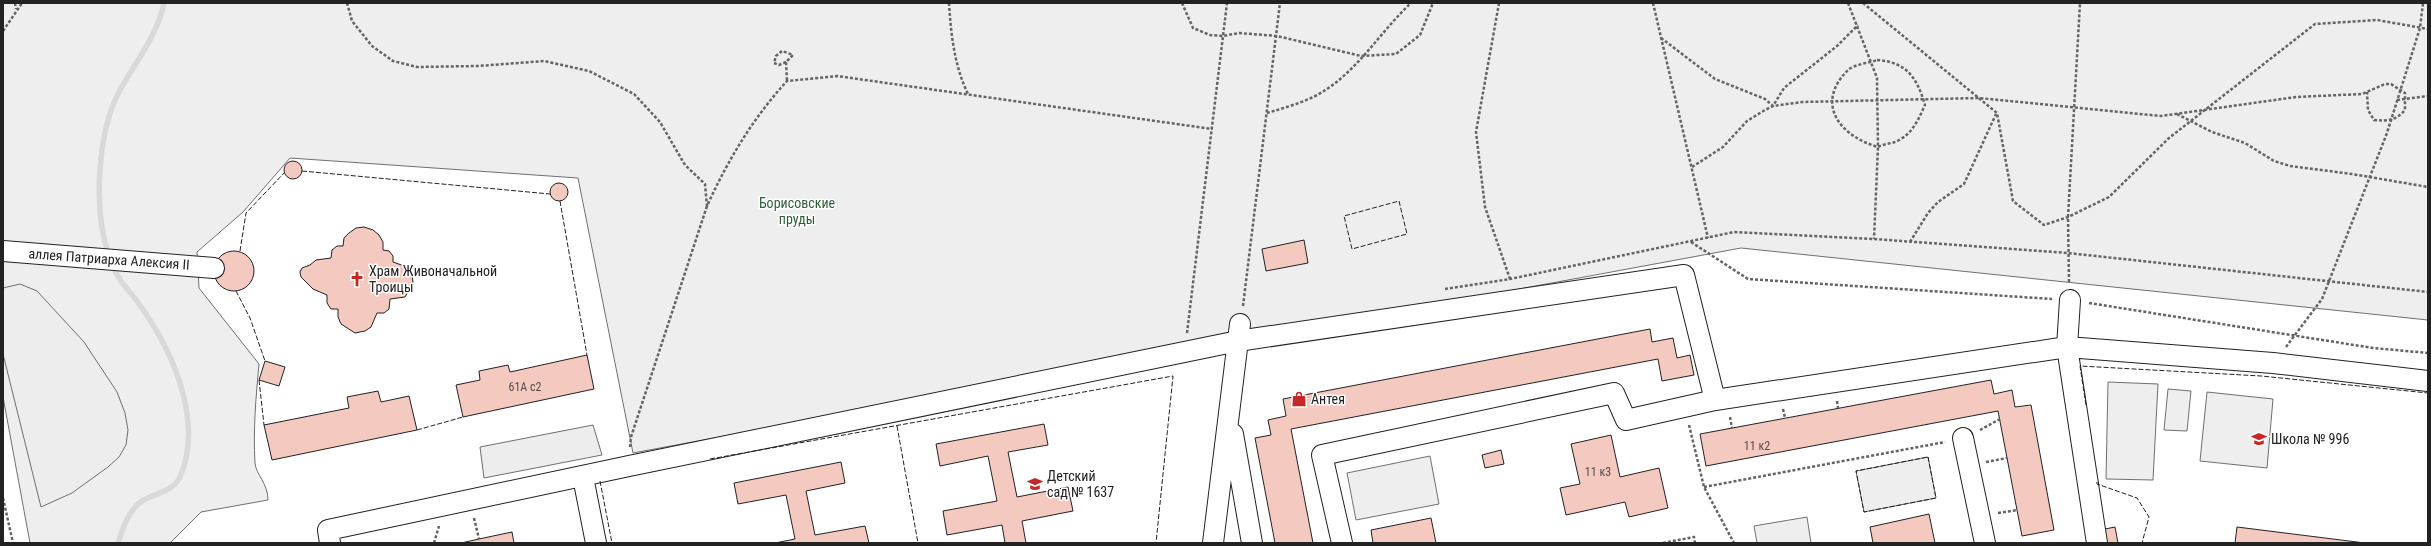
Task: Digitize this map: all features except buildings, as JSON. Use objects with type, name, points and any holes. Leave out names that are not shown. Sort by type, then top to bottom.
[{"type":"lane","name":"аллея Патриарха Алексия II","points":[[3,251],[208,267]]},
{"type":"lane","points":[[330,543],[328,530],[583,477],[1239,333],[1684,275],[1715,400]]},
{"type":"lane","points":[[2070,300],[2066,347],[2097,543]]},
{"type":"lane","points":[[1213,543],[1239,333]]},
{"type":"lane","points":[[1342,543],[1322,455],[1614,393],[1626,420],[1715,400],[2066,347],[2273,363],[2428,381]]},
{"type":"lane","points":[[1229,414],[1252,543]]},
{"type":"lane","points":[[1963,438],[1985,543]]},
{"type":"lane","points":[[583,477],[596,543]]},
{"type":"path","points":[[15,3],[16,9]]},
{"type":"path","points":[[3,31],[16,9],[22,3]]},
{"type":"path","points":[[347,3],[352,21],[372,46],[393,62],[416,66],[478,66],[544,61],[589,71],[634,94],[660,122],[685,165],[705,184],[707,206]]},
{"type":"path","points":[[948,3],[954,54],[961,80],[968,94]]},
{"type":"path","points":[[1182,3],[1194,28],[1210,35],[1223,36],[1239,32],[1277,36],[1362,56],[1396,54],[1420,35],[1433,3]]},
{"type":"path","points":[[1195,333],[1187,334],[1227,3]]},
{"type":"path","points":[[1239,333],[1280,3]]},
{"type":"path","points":[[1267,113],[1298,103],[1327,89],[1362,56],[1390,22],[1411,3]]},
{"type":"path","points":[[1499,3],[1476,132],[1485,207],[1510,279]]},
{"type":"path","points":[[1654,3],[1708,238]]},
{"type":"path","points":[[1848,3],[1858,25],[1877,78],[1878,147],[1874,239]]},
{"type":"path","points":[[1863,3],[1997,113],[2013,201],[2044,225],[2068,217],[2109,197],[2169,138],[2315,24],[2377,20],[2428,29]]},
{"type":"path","points":[[2070,300],[2068,217],[2080,3]]},
{"type":"path","points":[[2273,363],[2322,299],[2391,121],[2420,28],[2423,3]]},
{"type":"path","points":[[1692,167],[1723,147],[1747,121],[1772,106],[1784,88],[1837,46],[1858,25]]},
{"type":"path","points":[[1662,38],[1715,79],[1765,99],[1772,106],[1877,100],[1978,98],[2161,116],[2296,97],[2367,92],[2385,84],[2391,84],[2405,93],[2405,110],[2398,118],[2391,121],[2374,120],[2368,110],[2367,92]]},
{"type":"path","points":[[786,62],[778,65],[774,63],[776,56],[782,51],[793,55],[786,62],[787,81]]},
{"type":"path","points":[[1877,60],[1890,61],[1906,67],[1920,89],[1925,105],[1909,134],[1898,141],[1886,143],[1878,147],[1851,136],[1838,123],[1835,115],[1835,88],[1849,70],[1871,62],[1877,60]]},
{"type":"path","points":[[629,466],[631,437],[707,206],[731,157],[763,108],[787,81],[838,76],[1212,130]]},
{"type":"path","points":[[2397,100],[2428,96]]},
{"type":"path","points":[[1910,242],[1928,213],[1938,202],[1964,184],[1997,113]]},
{"type":"path","points":[[2177,114],[2212,132],[2244,143],[2274,162],[2290,166],[2428,187]]},
{"type":"path","points":[[1441,290],[1510,279],[1734,232],[1874,239],[2068,253],[2428,292]]},
{"type":"path","points":[[1685,407],[1704,487],[1734,542]]},
{"type":"path","points":[[1704,487],[1963,438],[2000,419]]},
{"type":"path","points":[[3,498],[12,543]]},
{"type":"path","points":[[1663,543],[1694,537],[1695,543]]},
{"type":"green space","name":"Борисовские пруды","points":[[3,3],[2428,3],[2428,320],[1741,248],[633,453],[578,178],[290,158],[243,212],[197,252],[199,288],[259,364],[254,451],[257,471],[266,489],[268,500],[201,512],[170,543],[30,543],[3,397]]},
{"type":"green space","points":[[2108,382],[2158,384],[2153,480],[2106,479]]},
{"type":"green space","points":[[2168,389],[2191,391],[2187,431],[2164,430]]},
{"type":"green space","points":[[2207,392],[2273,399],[2267,468],[2200,461]]},
{"type":"green space","points":[[1430,456],[1439,504],[1356,520],[1347,473]]},
{"type":"green space","points":[[1928,457],[1936,498],[1864,512],[1856,471]]},
{"type":"green space","points":[[1807,517],[1811,543],[1757,543],[1754,526]]},
{"type":"shaded area","points":[[20,284],[37,291],[84,342],[117,392],[125,413],[128,430],[126,445],[119,457],[108,467],[72,493],[41,507],[3,354],[3,288]]},
{"type":"shaded area","points":[[593,425],[602,455],[484,478],[480,447]]},
{"type":"waterway","points":[[109,256],[104,237],[99,194],[102,149],[106,127],[112,107],[120,90],[157,26],[164,3]]},
{"type":"waterway","points":[[112,264],[119,278],[140,305],[166,348],[182,391],[187,413],[188,435],[186,456],[177,482],[163,492],[142,501],[137,505],[127,520],[118,543]]},
{"type":"fence","points":[[302,171],[550,194]]},
{"type":"fence","points":[[240,251],[246,213],[285,172]]},
{"type":"fence","points":[[560,201],[587,355]]},
{"type":"fence","points":[[1399,201],[1407,234],[1352,249],[1344,216],[1399,201]]},
{"type":"fence","points":[[236,291],[250,318],[265,361]]},
{"type":"fence","points":[[2086,405],[2080,366],[2261,376],[2428,393]]},
{"type":"fence","points":[[710,459],[1173,376],[1156,543]]},
{"type":"fence","points":[[259,380],[264,425]]},
{"type":"fence","points":[[417,430],[463,417]]},
{"type":"fence","points":[[897,426],[918,543]]},
{"type":"fence","points":[[1928,457],[1936,498],[1864,512],[1856,471],[1928,457]]},
{"type":"fence","points":[[600,481],[612,543]]},
{"type":"fence","points":[[2097,482],[2097,484],[2137,498],[2149,517],[2142,543]]},
{"type":"place","name":"Храм Живоначальной Троицы","points":[[357,279]]},
{"type":"place","name":"Антея","points":[[1299,399]]},
{"type":"place","name":"Школа № 996","points":[[2259,439]]},
{"type":"place","name":"Детский сад № 1637","points":[[1035,484]]}]
